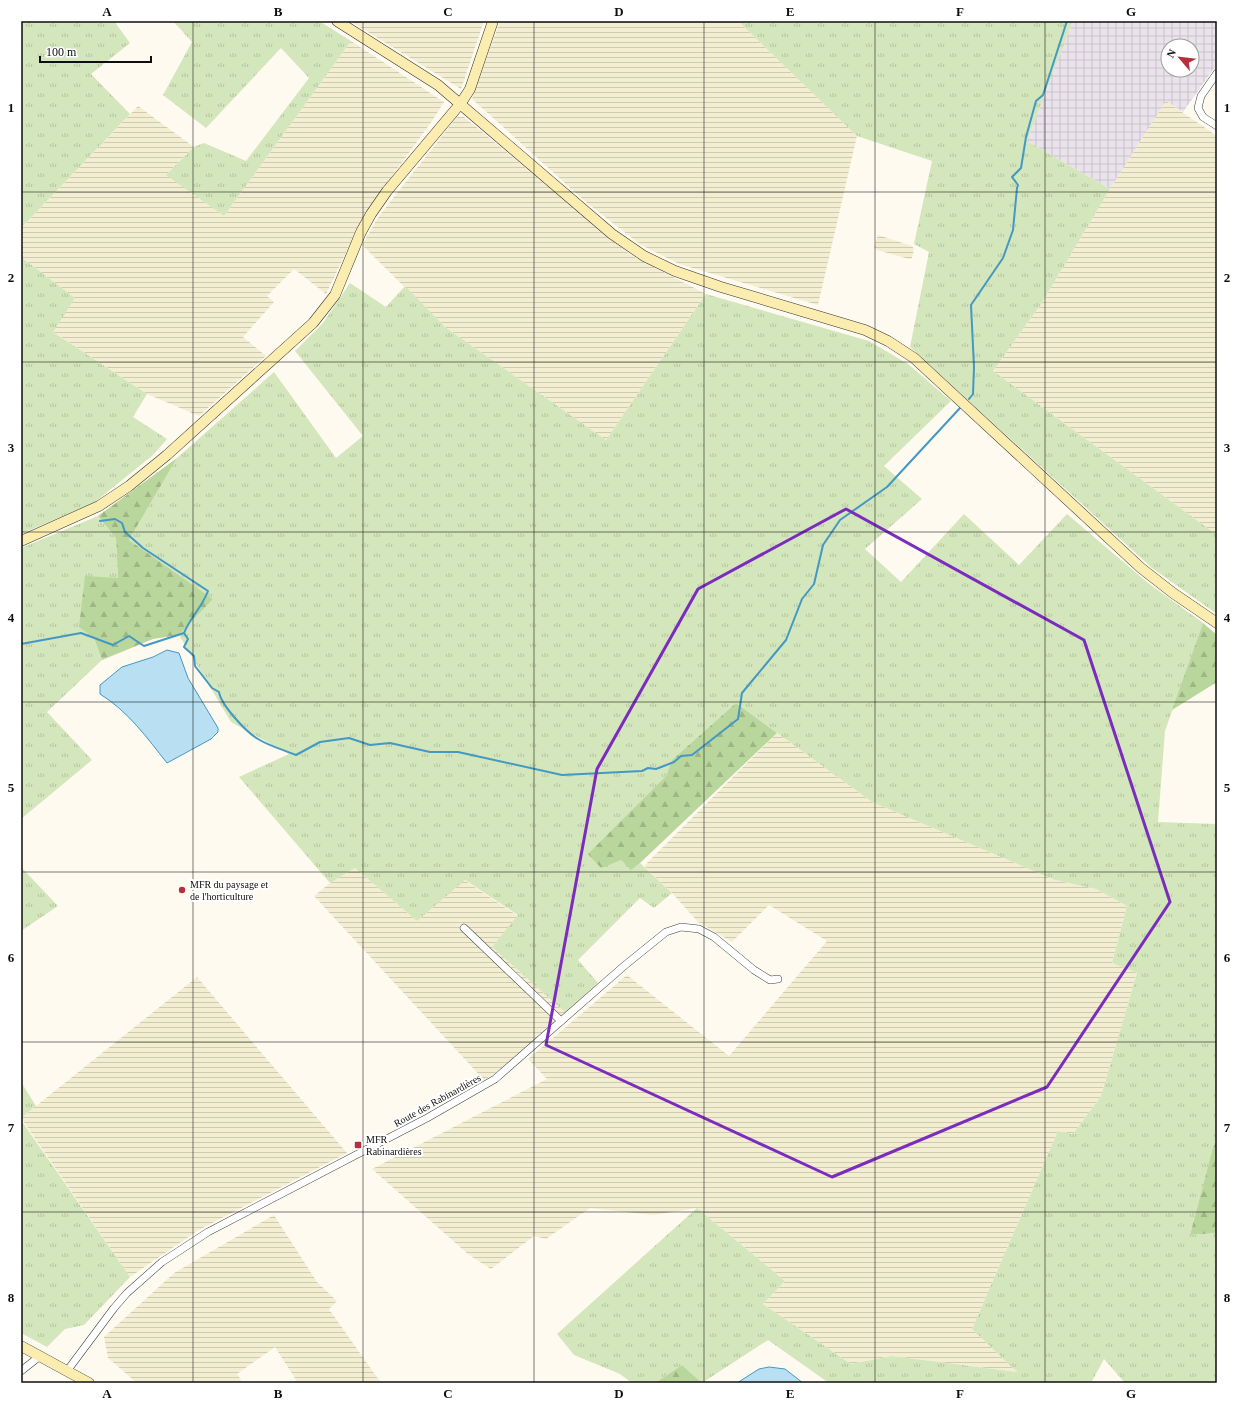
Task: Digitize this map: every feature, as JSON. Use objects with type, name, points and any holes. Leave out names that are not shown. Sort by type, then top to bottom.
[{"type":"street","points":[[337,21],[407,64],[461,103],[612,234],[644,256],[675,271],[721,288],[865,330],[888,341],[914,358],[1141,568],[1173,593],[1217,623]]},
{"type":"street","points":[[21,541],[99,506],[129,486],[167,455],[314,323],[334,295],[361,232],[371,214],[387,191],[461,103],[470,89],[493,21]]},
{"type":"street","points":[[1217,73],[1201,96],[1198,108],[1203,117],[1217,126]]},
{"type":"street","name":"Route des Rabinardières","points":[[67,1372],[114,1308],[127,1293],[162,1262],[208,1232],[427,1118],[495,1079],[666,932],[681,927],[691,927],[707,932],[730,949],[754,970],[770,980],[778,979]]},
{"type":"street","points":[[464,928],[561,1021]]},
{"type":"street","points":[[21,1346],[89,1383]]},
{"type":"street","points":[[21,1371],[40,1356]]},
{"type":"highlighted area","points":[[846,509],[1084,640],[1170,902],[1047,1087],[832,1177],[546,1045],[597,769],[698,589]]},
{"type":"shaded area","points":[[350,21],[484,21],[461,89]]},
{"type":"shaded area","points":[[500,21],[738,21],[857,136],[818,305],[679,264],[641,245],[587,203],[472,99]]},
{"type":"shaded area","points":[[1073,21],[1217,21],[1217,64],[1183,112],[1166,101],[1110,189],[1027,141]]},
{"type":"shaded area","points":[[351,41],[444,102],[432,121],[365,213],[326,294],[294,269],[267,296],[274,302],[243,337],[266,356],[199,416],[147,394],[52,331],[75,298],[21,257],[21,228],[138,106],[194,147],[167,174],[224,216]]},
{"type":"shaded area","points":[[1166,101],[1217,136],[1217,535],[993,371],[1041,304],[1110,189]]},
{"type":"shaded area","points":[[457,117],[464,117],[632,256],[706,294],[606,440],[445,327],[362,245],[379,216]]},
{"type":"shaded area","points":[[878,235],[912,246],[914,249],[912,258],[909,259],[877,250],[874,247]]},
{"type":"shaded area","points":[[777,733],[872,802],[1055,880],[1096,889],[1127,906],[1112,963],[1137,973],[1101,1096],[1073,1134],[1058,1131],[972,1329],[1017,1372],[892,1356],[851,1364],[763,1304],[785,1281],[697,1208],[653,1215],[590,1208],[546,1239],[534,1236],[491,1269],[469,1255],[372,1169],[547,1079],[528,1059],[627,975],[729,1056],[827,941],[769,905],[732,942],[698,922],[672,893],[644,866]]},
{"type":"shaded area","points":[[355,868],[417,921],[464,880],[518,916],[492,947],[566,1013],[498,1071],[484,1080],[314,896],[330,883]]},
{"type":"shaded area","points":[[197,977],[347,1153],[197,1231],[130,1277],[21,1118]]},
{"type":"shaded area","points":[[274,1215],[317,1282],[337,1301],[329,1309],[381,1383],[298,1383],[275,1347],[237,1374],[243,1383],[137,1383],[108,1358],[104,1337],[174,1273]]},
{"type":"green space","points":[[21,21],[114,21],[130,43],[91,74],[130,114],[21,228]]},
{"type":"green space","points":[[173,21],[319,21],[351,41],[224,216],[166,175],[194,147],[204,143],[246,161],[309,78],[281,48],[206,128],[163,95],[192,42]]},
{"type":"green space","points":[[738,21],[1073,21],[1027,141],[1110,189],[1041,304],[993,371],[1217,535],[1217,614],[1152,568],[910,347],[929,252],[914,244],[932,161],[857,136]]},
{"type":"green space","points":[[21,257],[75,298],[53,332],[147,394],[133,417],[167,439],[153,455],[95,502],[21,534]]},
{"type":"green space","points":[[350,283],[386,307],[405,286],[445,327],[606,440],[706,294],[869,341],[908,364],[951,401],[884,466],[922,499],[865,549],[901,582],[964,514],[1019,565],[1067,514],[1148,583],[1203,623],[1165,731],[1158,822],[1217,824],[1217,1141],[1213,1147],[1190,1235],[1217,1233],[1217,1383],[1125,1383],[1104,1359],[1091,1383],[829,1383],[768,1340],[702,1383],[682,1365],[655,1383],[632,1383],[620,1374],[574,1355],[557,1334],[697,1208],[785,1281],[763,1304],[851,1364],[892,1356],[1017,1372],[972,1329],[1058,1131],[1073,1134],[1101,1096],[1137,973],[1112,963],[1127,906],[1096,889],[1055,880],[872,802],[736,703],[672,760],[666,776],[589,854],[621,860],[631,869],[640,863],[672,893],[654,908],[640,898],[578,960],[598,983],[566,1013],[492,947],[518,915],[465,880],[417,921],[355,868],[330,883],[239,777],[289,754],[231,722],[179,635],[213,599],[129,540],[177,458],[274,372],[336,458],[363,436],[295,351],[323,323]]},
{"type":"green space","points":[[177,458],[129,540],[213,599],[179,635],[153,639],[102,660],[94,638],[79,627],[85,576],[118,578],[116,538],[98,516]]},
{"type":"green space","points":[[98,516],[116,538],[118,578],[94,638],[102,660],[47,712],[92,760],[21,819],[21,548]]},
{"type":"green space","points":[[1203,623],[1217,635],[1217,682],[1172,710]]},
{"type":"green space","points":[[736,703],[777,733],[631,870],[621,860],[601,868],[588,854],[666,776],[672,760]]},
{"type":"green space","points":[[21,867],[58,906],[21,931]]},
{"type":"green space","points":[[21,1082],[36,1106],[21,1118]]},
{"type":"green space","points":[[21,1120],[130,1277],[84,1325],[65,1329],[47,1347],[21,1333]]},
{"type":"green space","points":[[1217,1141],[1217,1233],[1190,1235],[1213,1147]]},
{"type":"green space","points":[[682,1365],[702,1383],[655,1383]]},
{"type":"water","points":[[167,650],[179,653],[188,678],[218,728],[218,732],[211,739],[167,763],[129,717],[100,694],[100,685],[122,667],[153,657]]},
{"type":"water","points":[[769,1367],[785,1369],[803,1383],[737,1383],[759,1369]]},
{"type":"waterway","points":[[969,399],[973,394],[974,367],[971,305],[1003,258],[1013,230],[1018,185],[1012,177],[1021,168],[1026,137],[1036,101],[1043,95],[1067,21]]},
{"type":"waterway","points":[[184,633],[188,639],[184,647],[194,656],[195,666],[212,688],[219,692],[229,711],[253,736],[272,746],[296,755],[320,742],[349,738],[370,745],[390,743],[430,752],[458,752],[562,775],[642,771],[648,768],[656,769],[674,762],[681,756],[692,755],[738,719],[742,693],[786,640],[802,599],[814,584],[823,545],[840,520],[887,487],[960,408]]},
{"type":"waterway","points":[[21,644],[81,633],[113,645],[129,636],[144,646],[184,633],[208,591],[143,548],[125,532],[122,523],[115,519],[100,521]]},
{"type":"place","name":"MFR du paysage et de l'horticulture","points":[[182,890]]},
{"type":"place","name":"MFR Rabinardières","points":[[358,1145]]}]
